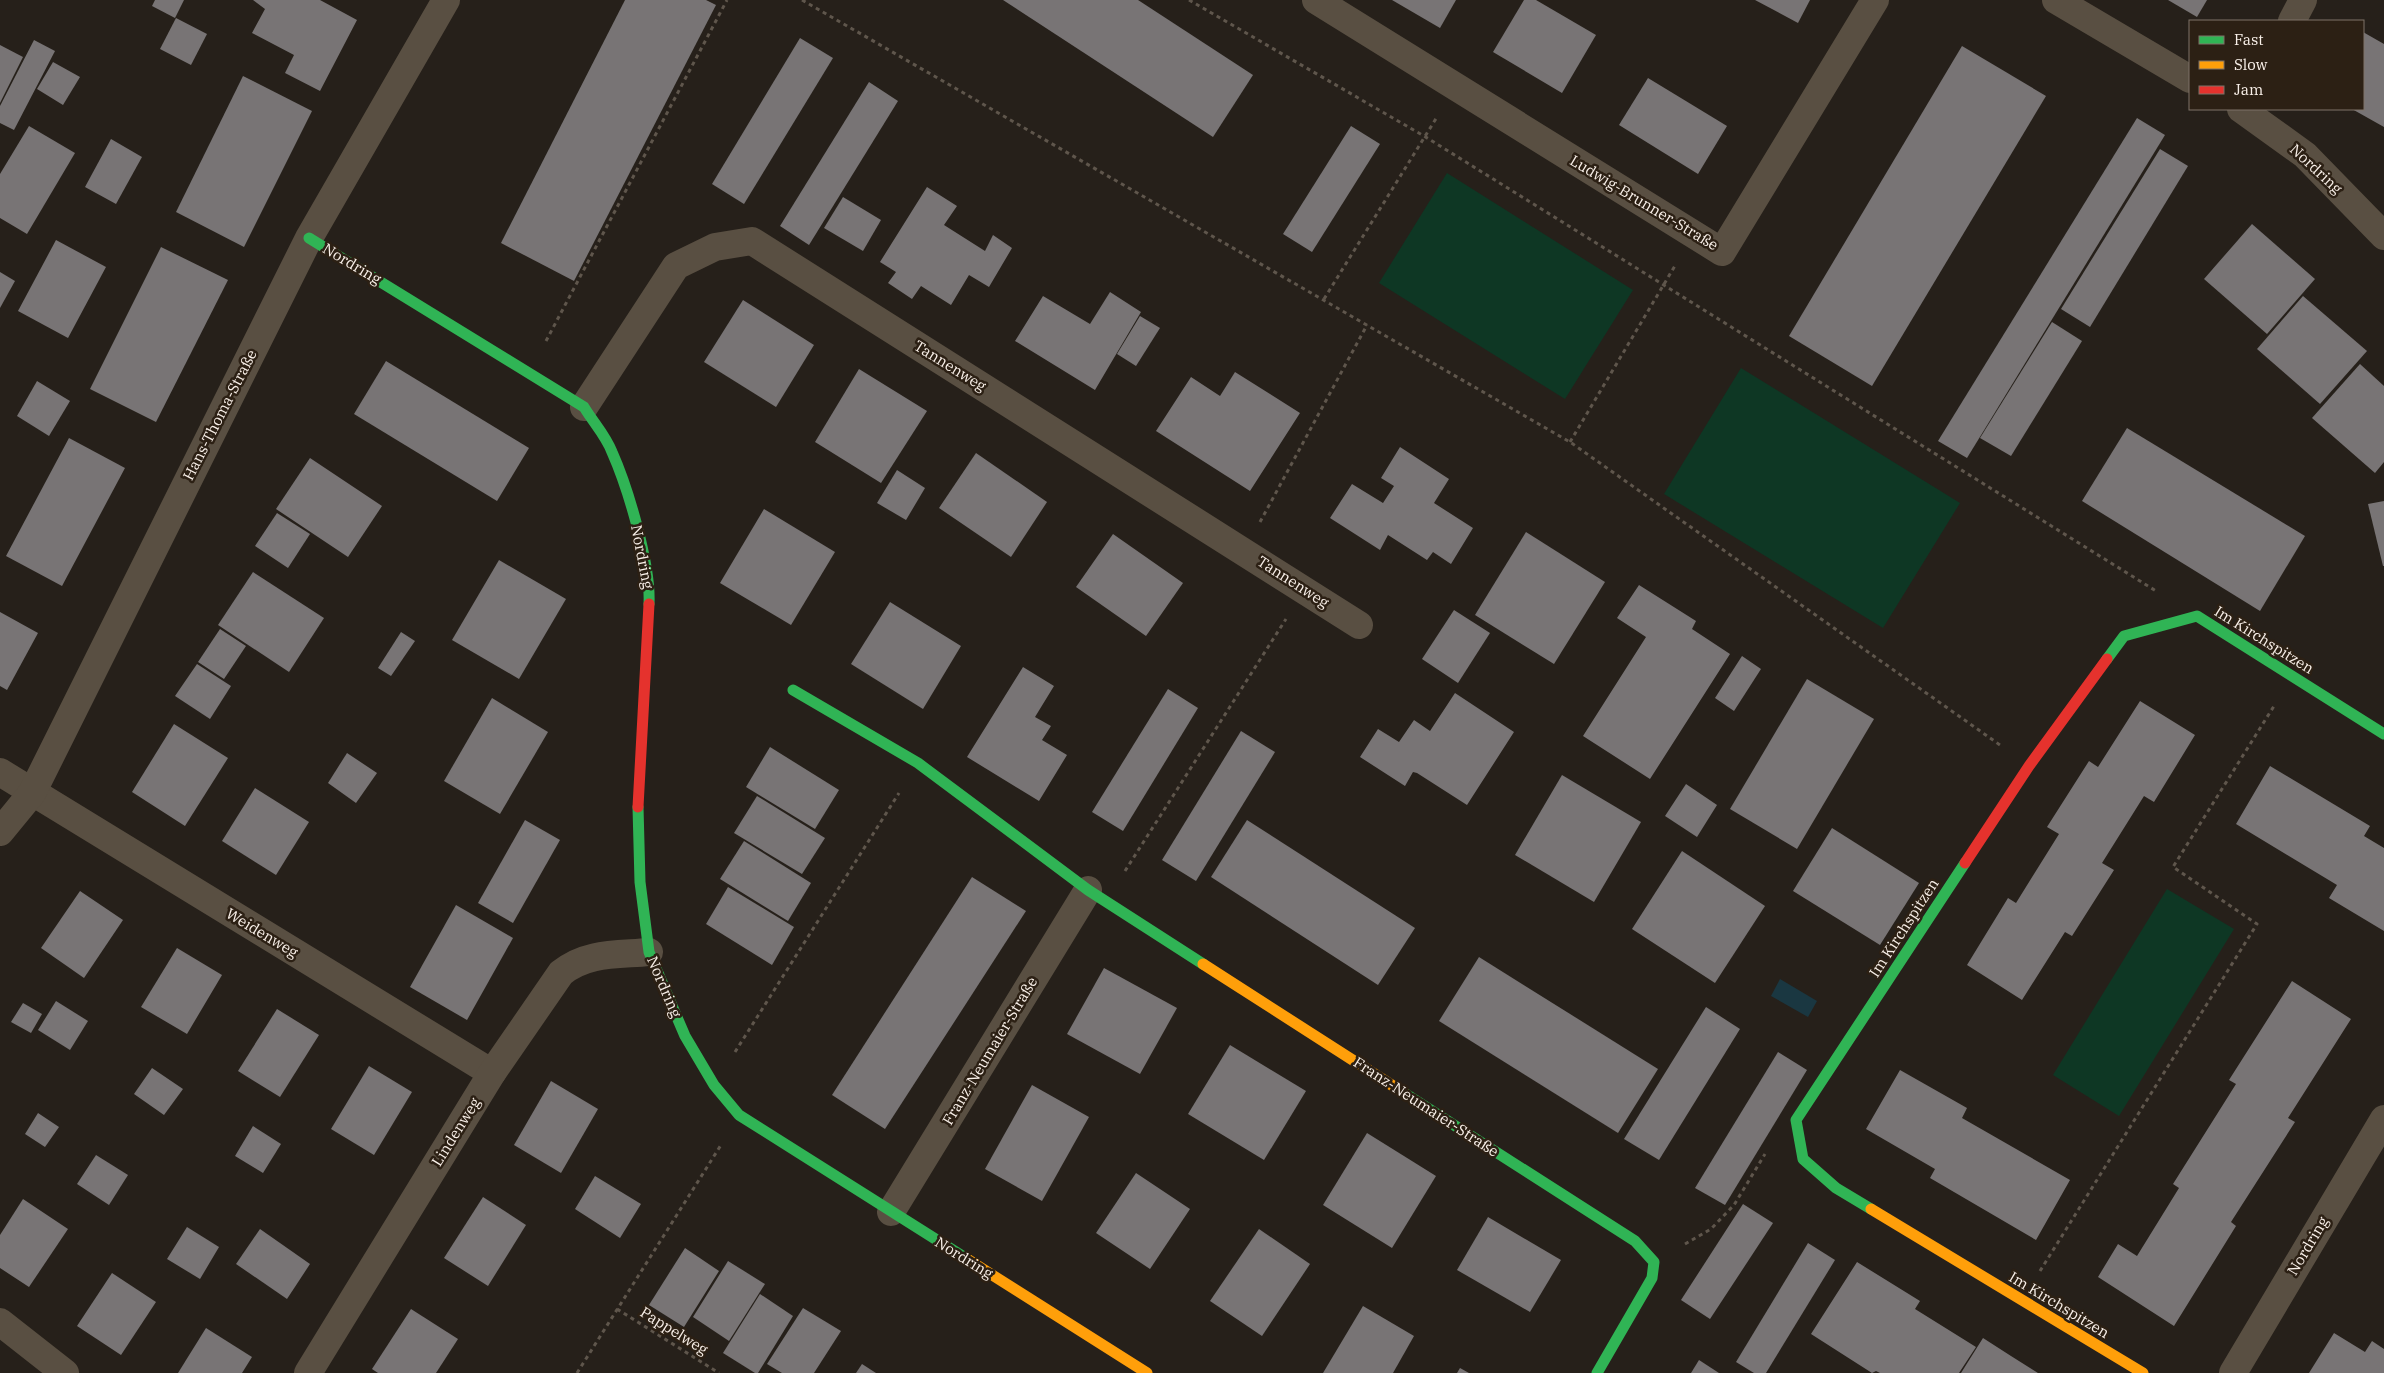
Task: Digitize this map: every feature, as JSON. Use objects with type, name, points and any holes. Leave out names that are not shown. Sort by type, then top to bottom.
[{"type":"street","name":"Ludwig-Brunner-Straße","points":[[1316,0],[1722,252],[1875,0]]},
{"type":"street","points":[[2056,0],[2189,78]]},
{"type":"street","points":[[2293,20],[2304,0]]},
{"type":"street","name":"Hans-Thoma-Straße","points":[[0,832],[32,793],[309,238],[438,2]]},
{"type":"street","name":"Nordring","points":[[2243,110],[2305,155],[2384,236]]},
{"type":"street","name":"Nordring","points":[[309,238],[584,407],[612,450],[632,511],[650,590],[638,816],[640,882],[649,952],[685,1036],[714,1084],[739,1115],[1147,1373]]},
{"type":"street","name":"Tannenweg","points":[[584,407],[676,266],[715,247],[752,241],[1305,589],[1359,625]]},
{"type":"street","name":"Im Kirchspitzen","points":[[2143,1373],[1836,1188],[1803,1159],[1796,1120],[2029,766],[2124,636],[2197,616],[2384,734]]},
{"type":"street","name":"Franz-Neumaier-Straße","points":[[793,690],[918,763],[1088,890],[1635,1241],[1654,1262]]},
{"type":"street","name":"Weidenweg","points":[[0,772],[492,1073]]},
{"type":"street","name":"Franz-Neumaier-Straße","points":[[891,1212],[1088,890]]},
{"type":"street","name":"Lindenweg","points":[[308,1373],[492,1073],[561,973],[574,963],[596,956],[649,952]]},
{"type":"street","name":"Nordring","points":[[2233,1373],[2384,1119]]},
{"type":"street","points":[[1598,1373],[1652,1278],[1654,1262]]},
{"type":"street","points":[[0,1322],[65,1373]]},
{"type":"path","points":[[530,373],[727,0]]},
{"type":"path","points":[[802,0],[1570,442],[2029,766]]},
{"type":"path","points":[[1189,0],[1424,136],[2197,616]]},
{"type":"path","points":[[1324,299],[1424,136],[1456,88]]},
{"type":"path","points":[[1570,442],[1694,235]]},
{"type":"path","points":[[1244,551],[1367,325]]},
{"type":"path","points":[[1088,890],[1127,870],[1305,589]]},
{"type":"path","points":[[2022,1300],[2257,924],[2173,867],[2293,676]]},
{"type":"path","points":[[714,1084],[918,763]]},
{"type":"path","points":[[577,1373],[739,1115]]},
{"type":"path","points":[[1654,1262],[1712,1229],[1734,1205],[1774,1139],[1796,1120]]},
{"type":"path","name":"Pappelweg","points":[[618,1309],[719,1373]]},
{"type":"green space","points":[[1447,173],[1633,290],[1565,399],[1379,283]]},
{"type":"green space","points":[[1741,368],[1960,503],[1883,628],[1664,494]]},
{"type":"green space","points":[[2167,889],[2234,929],[2119,1116],[2053,1075]]},
{"type":"water","points":[[1780,979],[1817,1001],[1808,1017],[1771,996]]},
{"type":"building","points":[[155,0],[184,0],[175,18],[152,6]]},
{"type":"building","points":[[253,0],[320,0],[357,20],[320,91],[285,73],[294,55],[252,33],[265,9]]},
{"type":"building","points":[[625,0],[706,0],[716,5],[574,281],[501,243]]},
{"type":"building","points":[[1003,0],[1138,0],[1253,75],[1213,137]]},
{"type":"building","points":[[1392,0],[1456,0],[1440,28]]},
{"type":"building","points":[[1524,0],[1536,0],[1596,35],[1562,93],[1493,52]]},
{"type":"building","points":[[1755,0],[1810,0],[1798,23]]},
{"type":"building","points":[[2168,0],[2207,0],[2197,17]]},
{"type":"building","points":[[176,18],[207,34],[191,65],[160,49]]},
{"type":"building","points":[[2364,33],[2384,44],[2384,127],[2354,110],[2364,110]]},
{"type":"building","points":[[800,38],[833,58],[744,204],[712,184]]},
{"type":"building","points":[[34,40],[55,51],[14,130],[0,123],[0,106]]},
{"type":"building","points":[[0,45],[23,57],[0,103]]},
{"type":"building","points":[[1962,46],[2046,96],[1872,386],[1789,336]]},
{"type":"building","points":[[53,62],[80,77],[63,105],[37,89]]},
{"type":"building","points":[[243,76],[312,111],[244,247],[176,212]]},
{"type":"building","points":[[1648,78],[1727,126],[1698,174],[1619,125]]},
{"type":"building","points":[[869,82],[898,101],[809,245],[780,226]]},
{"type":"building","points":[[2137,118],[2165,135],[1967,458],[1938,441]]},
{"type":"building","points":[[29,126],[75,153],[27,234],[0,218],[0,174]]},
{"type":"building","points":[[1351,126],[1380,144],[1312,252],[1283,234]]},
{"type":"building","points":[[111,139],[142,157],[116,204],[85,187]]},
{"type":"building","points":[[2160,149],[2188,166],[2090,327],[2061,309]]},
{"type":"building","points":[[927,187],[957,206],[944,225],[985,251],[993,235],[1012,248],[989,287],[969,275],[951,305],[921,286],[912,299],[888,283],[896,272],[880,262]]},
{"type":"building","points":[[843,197],[881,220],[863,251],[824,228]]},
{"type":"building","points":[[2252,224],[2315,279],[2267,334],[2204,279]]},
{"type":"building","points":[[56,240],[106,267],[68,338],[18,311]]},
{"type":"building","points":[[161,247],[228,280],[156,422],[90,389]]},
{"type":"building","points":[[0,272],[15,281],[0,308]]},
{"type":"building","points":[[1110,292],[1141,312],[1095,390],[1015,341],[1043,296],[1090,324]]},
{"type":"building","points":[[2303,296],[2367,351],[2320,404],[2257,349]]},
{"type":"building","points":[[743,300],[814,345],[776,407],[704,362]]},
{"type":"building","points":[[1140,316],[1160,328],[1136,366],[1117,354]]},
{"type":"building","points":[[2052,322],[2082,341],[2011,456],[1980,438]]},
{"type":"building","points":[[386,361],[529,448],[497,501],[354,414]]},
{"type":"building","points":[[2360,364],[2384,386],[2384,462],[2375,473],[2312,418]]},
{"type":"building","points":[[859,369],[927,411],[881,483],[815,442]]},
{"type":"building","points":[[1235,372],[1300,413],[1250,491],[1156,431],[1191,377],[1220,396]]},
{"type":"building","points":[[37,381],[70,401],[49,436],[17,416]]},
{"type":"building","points":[[2127,428],[2305,536],[2260,611],[2082,501]]},
{"type":"building","points":[[69,438],[125,468],[62,586],[6,556]]},
{"type":"building","points":[[1400,447],[1449,479],[1434,503],[1473,528],[1451,564],[1433,552],[1427,560],[1388,535],[1380,550],[1330,518],[1352,484],[1383,503],[1394,486],[1381,478]]},
{"type":"building","points":[[976,453],[1047,502],[1011,557],[939,508]]},
{"type":"building","points":[[310,458],[382,506],[348,557],[276,509]]},
{"type":"building","points":[[897,470],[925,488],[906,520],[877,503]]},
{"type":"building","points":[[2384,501],[2384,566],[2383,566],[2368,504]]},
{"type":"building","points":[[764,509],[835,552],[791,625],[720,583]]},
{"type":"building","points":[[277,513],[310,534],[288,568],[255,546]]},
{"type":"building","points":[[1526,532],[1605,582],[1554,664],[1475,615]]},
{"type":"building","points":[[1113,534],[1183,583],[1146,636],[1076,587]]},
{"type":"building","points":[[499,560],[566,599],[519,679],[452,640]]},
{"type":"building","points":[[253,572],[324,618],[289,672],[218,625]]},
{"type":"building","points":[[1639,585],[1696,621],[1692,629],[1730,654],[1650,779],[1583,736],[1646,637],[1617,618]]},
{"type":"building","points":[[890,602],[961,646],[923,709],[851,664]]},
{"type":"building","points":[[1454,610],[1490,633],[1458,683],[1422,659]]},
{"type":"building","points":[[0,612],[38,633],[7,690],[0,686]]},
{"type":"building","points":[[220,629],[246,646],[224,679],[198,662]]},
{"type":"building","points":[[401,632],[415,641],[391,676],[378,668]]},
{"type":"building","points":[[1742,656],[1761,669],[1734,711],[1715,698]]},
{"type":"building","points":[[197,664],[231,686],[210,719],[175,696]]},
{"type":"building","points":[[1023,667],[1054,686],[1035,717],[1051,726],[1042,740],[1067,755],[1039,801],[967,757]]},
{"type":"building","points":[[1807,679],[1874,719],[1797,849],[1730,809]]},
{"type":"building","points":[[1168,689],[1198,708],[1123,831],[1092,812]]},
{"type":"building","points":[[1455,693],[1514,732],[1467,805],[1417,773],[1413,772],[1405,786],[1360,757],[1378,729],[1399,742],[1414,720],[1430,731]]},
{"type":"building","points":[[492,698],[548,732],[500,814],[444,781]]},
{"type":"building","points":[[2140,701],[2195,735],[2154,802],[2144,796],[2102,863],[2114,870],[2072,936],[2065,932],[2022,1000],[1967,965],[2008,898],[2016,903],[2059,834],[2047,827],[2089,761],[2098,767]]},
{"type":"building","points":[[174,724],[228,758],[185,826],[132,792]]},
{"type":"building","points":[[1241,731],[1275,752],[1196,881],[1162,860]]},
{"type":"building","points":[[770,747],[839,790],[815,829],[746,787]]},
{"type":"building","points":[[347,753],[377,773],[356,803],[328,783]]},
{"type":"building","points":[[2270,766],[2370,826],[2364,836],[2384,848],[2384,931],[2329,898],[2337,885],[2236,824]]},
{"type":"building","points":[[1562,775],[1641,822],[1594,902],[1515,855]]},
{"type":"building","points":[[1686,784],[1717,805],[1697,837],[1665,816]]},
{"type":"building","points":[[255,788],[309,822],[276,875],[222,841]]},
{"type":"building","points":[[757,796],[825,838],[802,874],[734,833]]},
{"type":"building","points":[[525,820],[560,840],[513,923],[478,903]]},
{"type":"building","points":[[1247,820],[1415,928],[1378,985],[1211,877]]},
{"type":"building","points":[[1832,828],[1919,883],[1880,945],[1793,891]]},
{"type":"building","points":[[744,841],[811,883],[788,921],[720,879]]},
{"type":"building","points":[[1682,851],[1765,906],[1715,983],[1632,929]]},
{"type":"building","points":[[972,877],[1026,911],[885,1129],[832,1095]]},
{"type":"building","points":[[728,887],[794,927],[772,965],[706,924]]},
{"type":"building","points":[[80,891],[123,920],[84,978],[41,948]]},
{"type":"building","points":[[456,905],[513,938],[467,1020],[410,987]]},
{"type":"building","points":[[177,948],[222,975],[187,1034],[141,1007]]},
{"type":"building","points":[[1479,957],[1658,1069],[1618,1133],[1439,1021]]},
{"type":"building","points":[[1104,968],[1177,1008],[1140,1074],[1067,1034]]},
{"type":"building","points":[[2292,981],[2351,1019],[2288,1118],[2295,1122],[2231,1222],[2236,1226],[2174,1326],[2098,1277],[2118,1244],[2137,1256],[2179,1188],[2173,1184],[2236,1084],[2229,1080]]},
{"type":"building","points":[[56,1001],[88,1021],[70,1050],[38,1030]]},
{"type":"building","points":[[23,1003],[42,1014],[31,1033],[11,1022]]},
{"type":"building","points":[[1706,1007],[1740,1029],[1659,1160],[1624,1139]]},
{"type":"building","points":[[277,1009],[319,1035],[280,1097],[238,1071]]},
{"type":"building","points":[[1230,1045],[1306,1091],[1264,1160],[1188,1114]]},
{"type":"building","points":[[1778,1052],[1807,1070],[1725,1205],[1695,1188]]},
{"type":"building","points":[[369,1066],[412,1092],[374,1155],[331,1129]]},
{"type":"building","points":[[152,1068],[183,1089],[164,1115],[134,1094]]},
{"type":"building","points":[[1900,1070],[1967,1108],[1962,1118],[2070,1180],[2036,1240],[1930,1178],[1935,1169],[1866,1129]]},
{"type":"building","points":[[551,1081],[598,1109],[561,1173],[514,1145]]},
{"type":"building","points":[[1032,1085],[1089,1117],[1042,1201],[985,1169]]},
{"type":"building","points":[[38,1113],[59,1127],[45,1147],[25,1134]]},
{"type":"building","points":[[253,1126],[281,1144],[263,1173],[235,1156]]},
{"type":"building","points":[[1367,1133],[1436,1176],[1392,1248],[1323,1205]]},
{"type":"building","points":[[96,1155],[128,1175],[109,1205],[77,1184]]},
{"type":"building","points":[[1136,1173],[1190,1209],[1150,1269],[1096,1233]]},
{"type":"building","points":[[595,1176],[641,1204],[620,1238],[575,1209]]},
{"type":"building","points":[[483,1197],[526,1225],[488,1286],[444,1258]]},
{"type":"building","points":[[23,1199],[68,1229],[29,1287],[0,1268],[0,1235]]},
{"type":"building","points":[[1743,1204],[1773,1223],[1710,1319],[1681,1300]]},
{"type":"building","points":[[1488,1217],[1561,1260],[1530,1312],[1457,1270]]},
{"type":"building","points":[[187,1227],[219,1247],[200,1279],[167,1259]]},
{"type":"building","points":[[260,1229],[310,1264],[287,1299],[236,1264]]},
{"type":"building","points":[[1259,1229],[1310,1264],[1262,1336],[1210,1301]]},
{"type":"building","points":[[1808,1243],[1835,1260],[1766,1373],[1754,1373],[1736,1362]]},
{"type":"building","points":[[685,1248],[719,1271],[684,1327],[649,1305]]},
{"type":"building","points":[[728,1261],[765,1284],[729,1341],[693,1317]]},
{"type":"building","points":[[1857,1262],[1920,1301],[1915,1309],[1976,1347],[1959,1373],[1880,1373],[1876,1371],[1872,1373],[1811,1334]]},
{"type":"building","points":[[112,1273],[156,1302],[121,1355],[77,1326]]},
{"type":"building","points":[[760,1294],[793,1316],[758,1373],[755,1373],[723,1353]]},
{"type":"building","points":[[1363,1306],[1414,1336],[1393,1373],[1323,1373]]},
{"type":"building","points":[[803,1308],[841,1331],[814,1373],[782,1373],[767,1364]]},
{"type":"building","points":[[411,1309],[458,1339],[436,1373],[378,1373],[372,1369]]},
{"type":"building","points":[[206,1328],[252,1357],[242,1373],[178,1373]]},
{"type":"building","points":[[2334,1333],[2365,1352],[2372,1341],[2384,1349],[2384,1373],[2309,1373]]},
{"type":"building","points":[[1983,1338],[2011,1356],[2038,1373],[1961,1373]]},
{"type":"building","points":[[1699,1360],[1719,1373],[1691,1373]]},
{"type":"building","points":[[862,1364],[876,1373],[856,1373]]},
{"type":"building","points":[[1460,1368],[1469,1373],[1457,1373]]},
{"type":"traffic: fast","points":[[309,238],[584,407],[609,446],[625,485],[642,548],[649,588],[649,604]]},
{"type":"traffic: fast","points":[[2107,659],[2124,636],[2197,616],[2384,734]]},
{"type":"traffic: fast","points":[[793,690],[918,763],[1088,890],[1203,964]]},
{"type":"traffic: fast","points":[[638,807],[640,882],[649,952],[685,1036],[714,1085],[739,1115],[967,1259]]},
{"type":"traffic: fast","points":[[1871,1209],[1836,1188],[1803,1159],[1796,1120],[1965,863]]},
{"type":"traffic: fast","points":[[1404,1093],[1635,1241],[1654,1262],[1652,1278],[1597,1373]]},
{"type":"traffic: slow","points":[[1203,964],[1404,1093]]},
{"type":"traffic: slow","points":[[1871,1209],[2143,1373]]},
{"type":"traffic: slow","points":[[967,1259],[1147,1373]]},
{"type":"traffic: jam","points":[[638,807],[649,604]]},
{"type":"traffic: jam","points":[[1965,863],[2029,766],[2107,659]]}]
